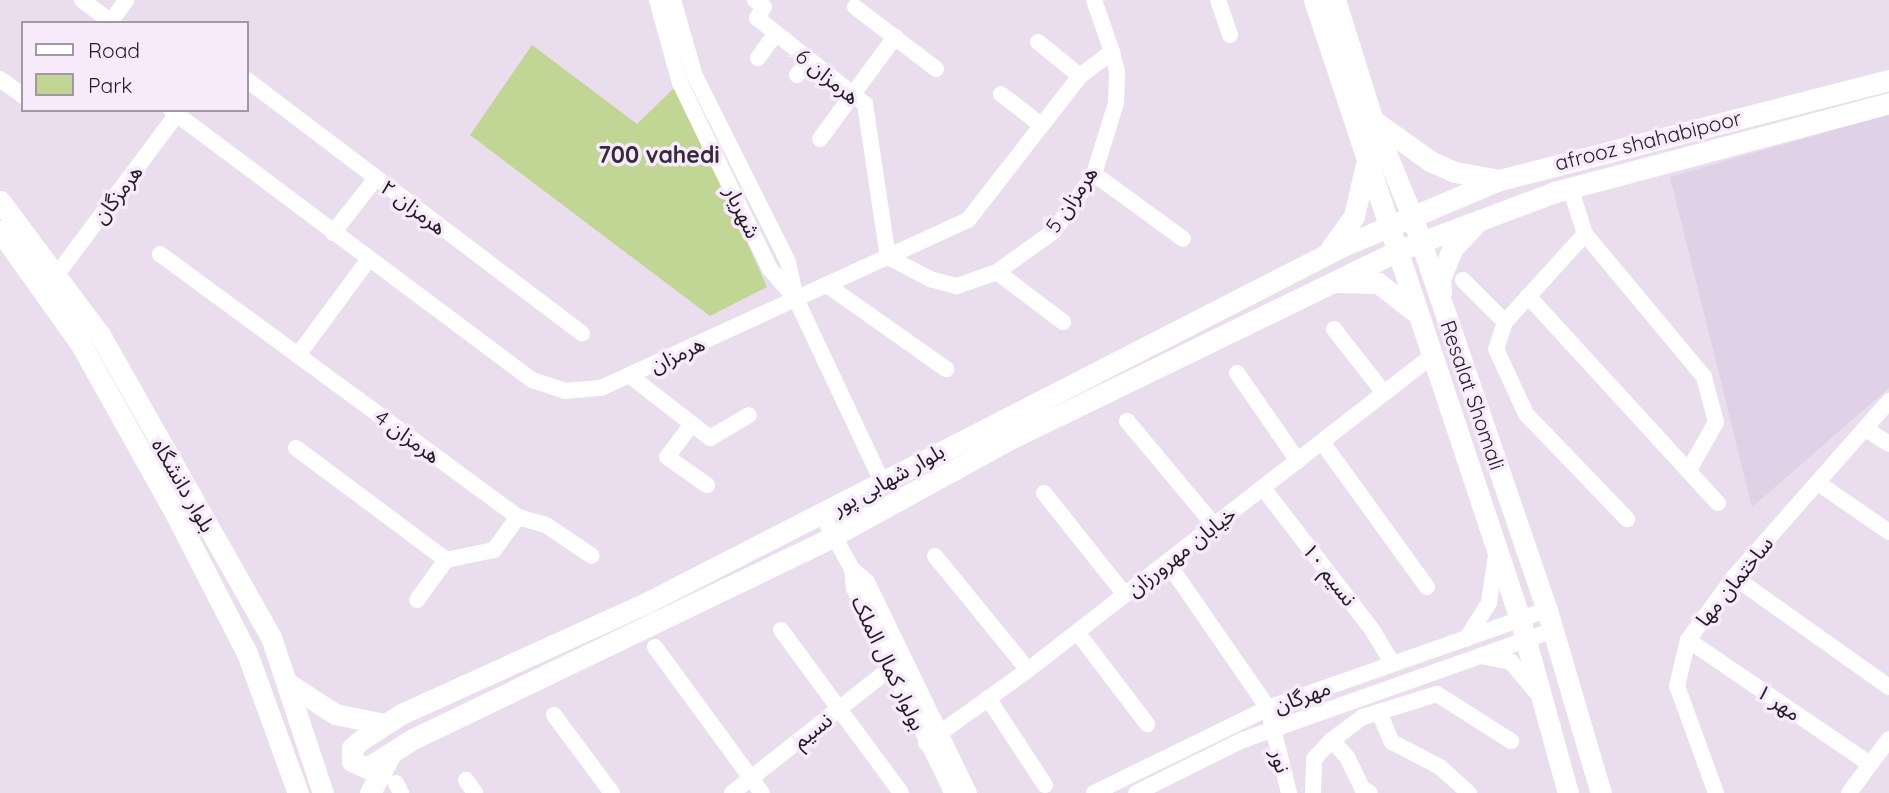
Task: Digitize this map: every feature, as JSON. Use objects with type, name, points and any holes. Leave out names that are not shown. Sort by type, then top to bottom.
[{"type":"main road","name":"Resalat Shomali","points":[[1314,0],[1497,549],[1568,793]]},
{"type":"main road","name":"Resalat Shomali","points":[[1335,0],[1373,121],[1412,216],[1550,620],[1601,793]]},
{"type":"main road","name":"afrooz shahabipoor","points":[[1389,226],[1499,180],[1889,80]]},
{"type":"main road","name":"afrooz shahabipoor","points":[[1397,251],[1570,187],[1889,103]]},
{"type":"main road","points":[[1373,121],[1430,162],[1455,172],[1499,180]]},
{"type":"main road","points":[[1324,256],[1354,216],[1367,159]]},
{"type":"main road","name":"بلوار دانشگاه","points":[[0,201],[58,274],[100,335],[271,636],[323,793]]},
{"type":"main road","points":[[1441,301],[1444,263],[1452,249],[1480,220]]},
{"type":"main road","name":"بلوار شهابی پور","points":[[1389,226],[1324,256],[881,480],[822,515],[646,603],[384,724],[352,748],[352,761],[367,768],[396,748],[836,535],[893,502],[1325,284],[1397,251]]},
{"type":"main road","name":"بلوار دانشگاه","points":[[0,231],[80,343],[176,515],[247,653],[298,793]]},
{"type":"main road","points":[[1325,284],[1378,283],[1420,316]]},
{"type":"main road","points":[[881,480],[893,502]]},
{"type":"main road","points":[[289,684],[335,713],[384,724]]},
{"type":"main road","points":[[370,793],[396,748]]},
{"type":"street","points":[[82,0],[109,21]]},
{"type":"street","points":[[111,21],[126,0]]},
{"type":"street","name":"شهریار","points":[[657,0],[680,83],[770,269],[796,299]]},
{"type":"street","name":"شهریار","points":[[673,0],[695,76],[788,262],[796,299],[881,480]]},
{"type":"street","name":"هرمزان 6","points":[[755,0],[764,7],[757,18],[865,104],[888,257]]},
{"type":"street","points":[[1094,0],[1112,52]]},
{"type":"street","points":[[1218,0],[1230,35]]},
{"type":"street","points":[[855,7],[936,69]]},
{"type":"street","points":[[758,58],[776,33]]},
{"type":"street","points":[[820,139],[895,37]]},
{"type":"street","points":[[1038,42],[1080,76]]},
{"type":"street","name":"هرمزان","points":[[174,112],[532,380],[565,391],[601,388],[968,220],[1080,76],[1112,52]]},
{"type":"street","name":"هرمزان 5","points":[[888,257],[930,279],[957,286],[997,272],[1054,231],[1094,174],[1116,103],[1117,71],[1112,52]]},
{"type":"street","points":[[797,75],[809,60]]},
{"type":"street","points":[[0,79],[21,95]]},
{"type":"street","name":"هرمزان ۲","points":[[248,81],[582,332]]},
{"type":"street","points":[[1001,94],[1041,125]]},
{"type":"street","name":"هرمزگان","points":[[58,274],[174,112]]},
{"type":"street","points":[[1094,174],[1183,240]]},
{"type":"street","points":[[333,233],[376,178]]},
{"type":"street","points":[[1570,187],[1585,234],[1704,377],[1716,422],[1689,470]]},
{"type":"street","points":[[1585,234],[1505,322],[1496,349],[1526,414],[1627,519]]},
{"type":"street","name":"هرمزان 4","points":[[160,254],[519,517],[546,525],[592,556]]},
{"type":"street","points":[[298,355],[369,259]]},
{"type":"street","points":[[997,272],[1063,322]]},
{"type":"street","points":[[1462,280],[1505,322]]},
{"type":"street","points":[[827,285],[946,369]]},
{"type":"street","points":[[1528,296],[1718,503]]},
{"type":"street","points":[[1334,329],[1384,393]]},
{"type":"street","name":"خیابان مهرورزان","points":[[926,743],[1028,670],[1433,355]]},
{"type":"street","points":[[1237,373],[1298,461]]},
{"type":"street","points":[[629,375],[710,438],[749,415]]},
{"type":"street","name":"ساختمان مها","points":[[1716,793],[1677,686],[1688,640],[1734,578],[1889,401]]},
{"type":"street","points":[[1126,421],[1214,525]]},
{"type":"street","points":[[692,424],[667,457],[707,485]]},
{"type":"street","points":[[1866,429],[1889,444]]},
{"type":"street","points":[[1322,442],[1427,587]]},
{"type":"street","points":[[296,448],[446,560]]},
{"type":"street","points":[[1818,483],[1889,532]]},
{"type":"street","name":"نسیم ۱۰","points":[[1263,488],[1371,628],[1393,664]]},
{"type":"street","points":[[1044,493],[1125,594]]},
{"type":"street","points":[[822,515],[836,535],[852,569]]},
{"type":"street","points":[[417,600],[446,560],[494,550],[519,517]]},
{"type":"street","points":[[1465,639],[1481,619],[1494,589],[1497,549]]},
{"type":"street","points":[[935,556],[1028,670]]},
{"type":"street","points":[[1167,562],[1268,708]]},
{"type":"street","name":"بولوار کمال الملک","points":[[852,569],[854,588],[952,793]]},
{"type":"street","name":"بولوار کمال الملک","points":[[852,569],[867,582],[970,793]]},
{"type":"street","points":[[1734,578],[1889,687]]},
{"type":"street","points":[[1522,628],[1550,620]]},
{"type":"street","name":"مهرگان","points":[[1094,793],[1268,708],[1465,639],[1522,628]]},
{"type":"street","name":"مهرگان","points":[[1136,793],[1273,730],[1475,656],[1522,628]]},
{"type":"street","points":[[781,630],[837,710],[901,793]]},
{"type":"street","points":[[1077,632],[1147,724]]},
{"type":"street","name":"مهر ۱","points":[[1688,640],[1870,764]]},
{"type":"street","points":[[655,647],[762,793]]},
{"type":"street","points":[[1475,656],[1511,662],[1542,701]]},
{"type":"street","name":"نسیم","points":[[732,793],[892,667]]},
{"type":"street","points":[[1312,793],[1314,759],[1332,740],[1363,717],[1437,694],[1511,741]]},
{"type":"street","points":[[988,698],[1045,785]]},
{"type":"street","name":"نور","points":[[1268,708],[1289,793]]},
{"type":"street","points":[[1378,712],[1392,742],[1440,767],[1469,793]]},
{"type":"street","points":[[554,716],[612,793]]},
{"type":"street","points":[[1849,793],[1889,739]]},
{"type":"street","points":[[1332,740],[1347,757],[1362,788],[1370,793]]},
{"type":"shaded area","points":[[1889,114],[1889,388],[1752,507],[1670,177]]},
{"type":"green space","points":[[532,45],[637,124],[677,85],[767,287],[710,316],[470,135]]},
{"type":"district","name":"700 vahedi","points":[[659,155]]}]
